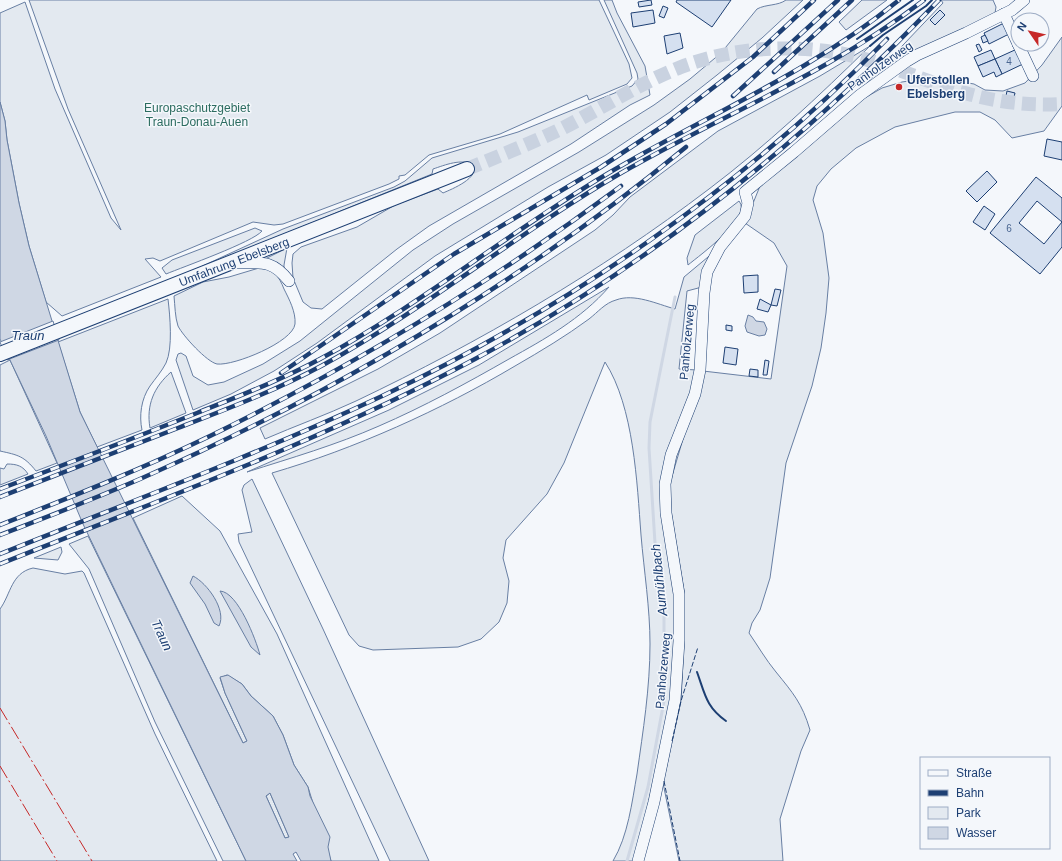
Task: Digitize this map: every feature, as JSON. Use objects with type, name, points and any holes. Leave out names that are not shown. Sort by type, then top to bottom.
[{"type":"main road","name":"Umfahrung Ebelsberg","points":[[0,354],[467,170]]},
{"type":"street","name":"Panholzerweg","points":[[638,861],[654,802],[675,700],[679,642],[679,594],[666,514],[665,484],[671,455],[695,394],[700,370],[704,293],[707,272],[720,247],[745,216],[748,203],[745,192],[860,95],[907,61],[916,55],[966,33],[1012,10],[1024,0]]},
{"type":"street","points":[[1004,14],[1010,27]]},
{"type":"street","points":[[1022,52],[1033,76]]},
{"type":"street","points":[[231,263],[268,263],[282,272],[289,281]]},
{"type":"green space","name":"Europaschutzgebiet Traun-Donau-Auen","points":[[29,0],[599,0],[629,64],[632,78],[627,84],[589,100],[587,95],[500,134],[429,155],[405,175],[399,176],[399,179],[389,184],[283,224],[274,225],[253,222],[160,261],[153,258],[145,259],[161,277],[62,316],[46,302],[29,246],[19,203],[7,140],[5,121],[0,102],[0,13],[25,2],[55,89],[111,218],[121,230],[68,109]]},
{"type":"green space","points":[[604,0],[612,0],[617,13],[645,66],[650,95],[630,105],[571,144],[429,226],[397,249],[322,309],[311,308],[303,302],[293,278],[293,254],[301,247],[357,227],[395,205],[438,189],[443,193],[452,189],[469,179],[473,174],[473,165],[459,162],[433,169],[432,174],[183,275],[283,229],[394,187],[405,181],[432,158],[518,132],[632,86],[638,79],[637,73]]},
{"type":"green space","points":[[786,0],[803,0],[762,38],[670,112],[606,155],[548,187],[435,256],[317,343],[274,371],[231,394],[193,410],[176,360],[178,354],[181,353],[186,356],[193,376],[208,385],[224,382],[263,364],[300,341],[413,250],[453,224],[579,152],[654,105],[690,79],[721,53],[757,9]]},
{"type":"green space","points":[[862,0],[887,0],[846,30],[839,22]]},
{"type":"green space","points":[[941,0],[993,0],[996,7],[995,13],[865,85],[943,3]]},
{"type":"green space","points":[[1062,37],[1062,106],[1044,131],[1012,138],[995,120],[980,112],[955,112],[895,127],[856,148],[831,169],[817,186],[813,200],[823,233],[829,278],[821,348],[812,386],[786,463],[770,578],[760,610],[752,623],[749,633],[796,699],[804,712],[810,730],[801,751],[780,819],[783,861],[679,861],[663,783],[681,701],[684,641],[684,591],[671,512],[670,483],[703,371],[771,379],[787,266],[774,243],[745,223],[760,186],[863,99],[882,88],[902,82],[934,77],[974,84],[985,90],[1003,91],[1025,83],[1042,65]]},
{"type":"green space","points":[[870,46],[792,120],[730,173],[668,220],[582,277],[448,355],[345,406],[265,439],[260,428],[378,369],[440,333],[595,230],[613,215],[630,197],[718,131],[820,76]]},
{"type":"green space","points":[[739,201],[741,208],[739,216],[732,226],[713,245],[688,265],[687,258],[695,235]]},
{"type":"green space","points":[[255,228],[262,231],[256,236],[232,248],[166,274],[162,268],[172,260]]},
{"type":"green space","points":[[287,248],[284,271],[265,259]]},
{"type":"green space","points":[[714,252],[702,287],[687,291],[679,369],[697,370],[693,394],[667,454],[676,594],[672,700],[635,861],[613,861],[626,830],[637,774],[644,726],[650,660],[650,630],[638,492],[632,446],[622,401],[615,380],[605,362],[564,463],[547,494],[506,540],[503,558],[509,581],[507,603],[499,622],[481,639],[458,647],[373,650],[359,646],[349,635],[272,473],[365,440],[457,398],[553,343],[589,319],[612,301],[623,298],[638,298],[675,309],[684,277]]},
{"type":"green space","points":[[259,268],[272,271],[280,280],[293,310],[295,324],[292,331],[274,345],[249,357],[225,364],[217,364],[207,359],[185,336],[178,326],[174,296],[203,282],[229,277]]},
{"type":"green space","points":[[609,287],[587,309],[562,328],[477,377],[428,403],[395,419],[346,439],[247,472],[389,410],[479,365]]},
{"type":"green space","points":[[168,299],[170,314],[170,349],[166,363],[145,396],[141,413],[142,430],[97,447],[80,412],[58,342]]},
{"type":"green space","points":[[10,360],[57,463],[36,471],[24,459],[0,451],[0,365]]},
{"type":"green space","points":[[171,372],[186,413],[150,428],[150,404],[156,390]]},
{"type":"green space","points":[[7,464],[19,466],[28,474],[0,485],[0,468],[4,469]]},
{"type":"green space","points":[[252,479],[323,629],[429,861],[390,861],[239,542],[238,534],[252,532],[242,490],[244,485]]},
{"type":"green space","points":[[182,496],[220,531],[277,634],[379,861],[331,861],[308,787],[294,765],[283,735],[273,716],[251,696],[242,684],[227,675],[220,678],[225,693],[247,741],[243,743],[133,518]]},
{"type":"green space","points":[[88,536],[246,861],[223,861],[155,722],[89,569],[69,544]]},
{"type":"green space","points":[[61,547],[62,552],[58,560],[34,558]]},
{"type":"green space","points":[[33,568],[65,574],[82,571],[84,573],[155,734],[217,861],[0,861],[0,609],[12,585],[20,574]]},
{"type":"green space","points":[[270,793],[289,837],[285,838],[266,796]]},
{"type":"water","name":"Traun","points":[[0,102],[5,121],[7,140],[19,203],[29,246],[80,412],[243,743],[247,741],[225,693],[220,677],[228,675],[242,684],[251,696],[273,716],[283,735],[294,765],[308,787],[310,796],[330,837],[328,847],[331,861],[301,861],[296,852],[293,854],[297,861],[246,861],[83,524],[46,436],[0,339]],"holes":[[[270,793],[289,837],[285,838],[266,796]]]},
{"type":"water","points":[[748,315],[753,317],[756,321],[764,322],[767,329],[765,335],[759,336],[747,332],[745,326]]},
{"type":"water","points":[[193,576],[204,585],[218,605],[221,620],[219,626],[214,623],[205,604],[190,583]]},
{"type":"water","points":[[220,591],[227,593],[240,608],[255,639],[260,655],[251,647]]},
{"type":"pier","points":[[53,321],[59,340],[7,360],[0,342]]},
{"type":"building","points":[[651,0],[652,5],[639,7],[638,2]]},
{"type":"building","points":[[677,0],[731,0],[712,27],[676,2]]},
{"type":"building","points":[[663,6],[668,8],[664,18],[659,16]]},
{"type":"building","points":[[653,10],[655,23],[633,27],[631,13]]},
{"type":"building","points":[[940,10],[945,15],[935,25],[930,20]]},
{"type":"building","points":[[1004,23],[1009,34],[989,44],[984,33]]},
{"type":"building","points":[[680,33],[683,48],[667,54],[664,36]]},
{"type":"building","points":[[985,35],[988,41],[983,43],[981,37]]},
{"type":"building","points":[[979,44],[982,50],[979,52],[976,45]]},
{"type":"building","points":[[991,50],[995,59],[978,66],[974,57]]},
{"type":"building","points":[[1010,52],[1018,52],[1023,64],[1002,74],[995,59]]},
{"type":"building","points":[[995,59],[1002,74],[996,77],[994,72],[983,77],[978,66]]},
{"type":"building","points":[[1007,91],[1015,93],[1014,97],[1006,96]]},
{"type":"building","points":[[1047,139],[1062,142],[1062,160],[1044,156]]},
{"type":"building","points":[[987,171],[997,182],[977,202],[966,191]]},
{"type":"building","points":[[1036,177],[1062,198],[1062,222],[1062,247],[1040,274],[990,233]],"holes":[[[1037,201],[1062,222],[1044,244],[1019,223]]]},
{"type":"building","points":[[984,206],[995,214],[985,230],[973,222]]},
{"type":"building","points":[[758,275],[758,292],[744,293],[743,276]]},
{"type":"building","points":[[775,289],[781,290],[777,306],[771,305]]},
{"type":"building","points":[[760,299],[771,305],[768,312],[757,309]]},
{"type":"building","points":[[726,325],[732,326],[732,331],[726,330]]},
{"type":"building","points":[[725,347],[738,349],[736,365],[723,363]]},
{"type":"building","points":[[765,360],[769,361],[767,375],[763,375]]},
{"type":"building","points":[[750,369],[758,370],[758,377],[749,376]]},
{"type":"waterway","name":"Aumühlbach","points":[[627,861],[648,787],[664,701],[664,610],[655,543],[649,448],[650,422],[675,297]]},
{"type":"tunnel","points":[[467,169],[563,128],[666,73],[700,61],[739,52],[779,48],[819,50],[839,53],[871,61],[977,96],[1025,104],[1062,104]]},
{"type":"railway","points":[[281,373],[454,254],[601,167],[666,124],[753,57],[814,0]]},
{"type":"railway","points":[[733,96],[838,0]]},
{"type":"railway","points":[[774,72],[852,0]]},
{"type":"railway","points":[[0,489],[124,442],[275,381],[320,359],[357,338],[429,292],[571,196],[644,153],[756,93],[830,50],[899,0]]},
{"type":"railway","points":[[0,497],[270,391],[323,365],[361,343],[436,295],[583,196],[659,152],[814,71],[888,26],[924,0]]},
{"type":"railway","points":[[0,564],[300,443],[418,388],[475,359],[539,323],[602,284],[721,198],[834,103],[939,0]]},
{"type":"railway","points":[[0,554],[286,439],[380,397],[450,362],[518,325],[585,284],[650,240],[713,194],[773,145],[832,93],[887,39]]},
{"type":"railway","points":[[0,535],[88,501],[213,446],[355,372],[424,332],[492,289],[623,197],[686,147]]},
{"type":"railway","points":[[0,525],[158,460],[264,409],[370,351],[472,289],[523,256],[621,186]]},
{"type":"fence","points":[[672,741],[681,701],[698,647]]},
{"type":"fence","points":[[664,781],[680,861]]},
{"type":"wall","points":[[857,39],[913,0]]},
{"type":"wall","points":[[870,46],[883,35],[926,6],[932,0]]},
{"type":"wall","points":[[697,672],[707,700],[714,711],[726,721]]},
{"type":"power","points":[[0,708],[92,861]]},
{"type":"power","points":[[0,766],[57,861]]},
{"type":"place","name":"Uferstollen Ebelsberg","points":[[899,87]]}]
